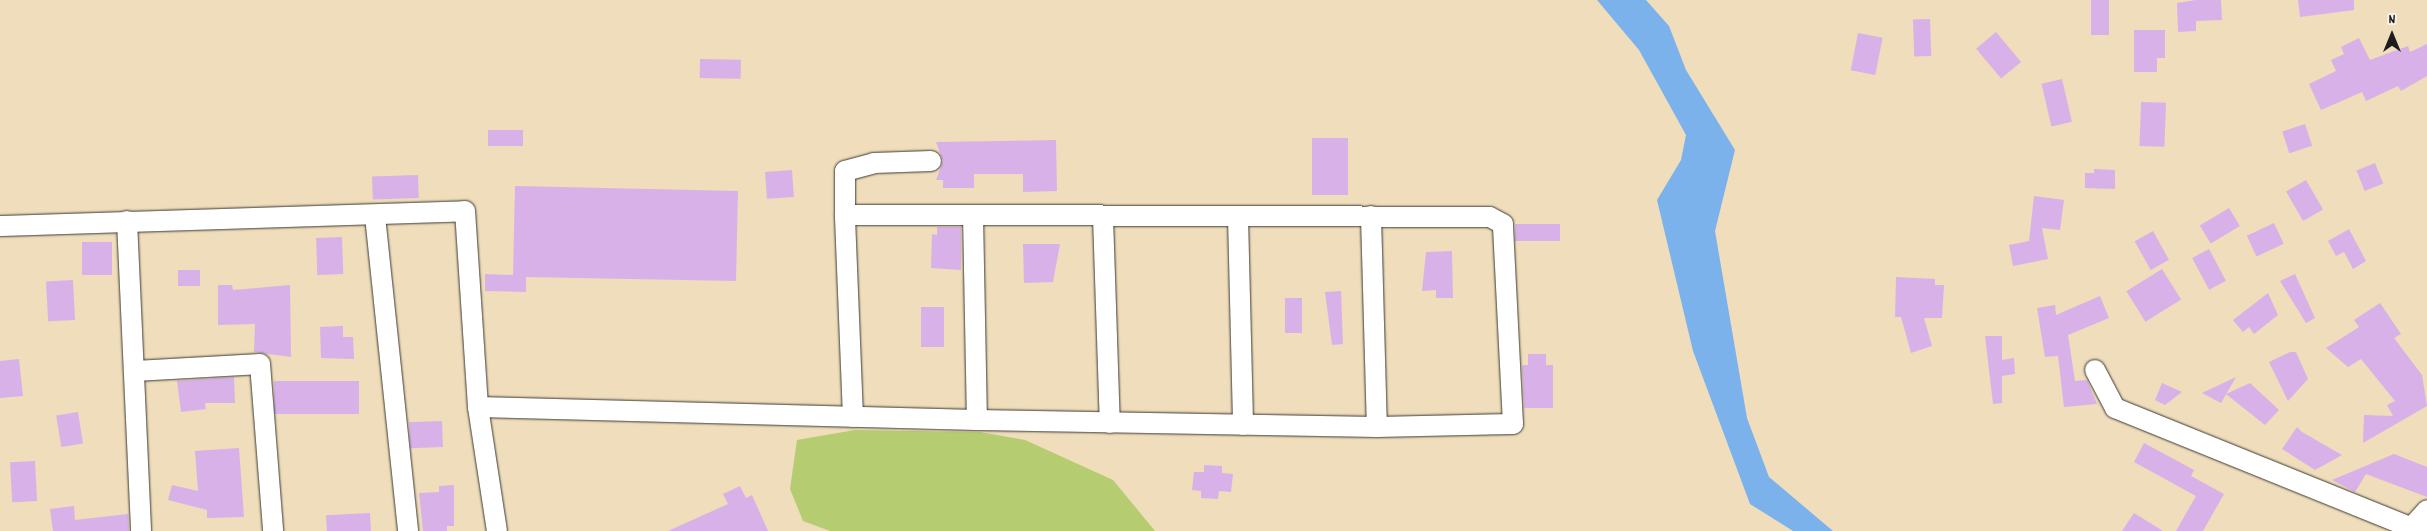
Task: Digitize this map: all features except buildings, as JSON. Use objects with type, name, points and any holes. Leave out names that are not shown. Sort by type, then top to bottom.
[{"type":"street","points":[[853,417],[845,172],[874,163],[931,161]]},
{"type":"street","points":[[0,226],[127,221],[375,216],[465,211],[478,407],[497,531]]},
{"type":"street","points":[[478,407],[1110,423],[1377,427],[1513,424],[1502,224],[1490,217],[845,215]]},
{"type":"street","points":[[973,215],[977,420]]},
{"type":"street","points":[[375,216],[408,531]]},
{"type":"street","points":[[1370,216],[1377,427]]},
{"type":"street","points":[[1103,217],[1110,423]]},
{"type":"street","points":[[1238,217],[1243,425]]},
{"type":"street","points":[[127,221],[136,371],[141,531]]},
{"type":"street","points":[[136,371],[260,364],[273,531]]},
{"type":"street","points":[[2095,370],[2115,408],[2415,529],[2427,510]]},
{"type":"green space","points":[[855,430],[980,432],[1025,440],[1113,480],[1155,531],[830,531],[803,521],[790,489],[797,440]]},
{"type":"water","points":[[1597,0],[1646,0],[1669,26],[1686,70],[1735,150],[1715,231],[1747,418],[1769,477],[1833,531],[1793,531],[1750,504],[1693,351],[1657,200],[1681,160],[1686,135],[1639,50]]}]
